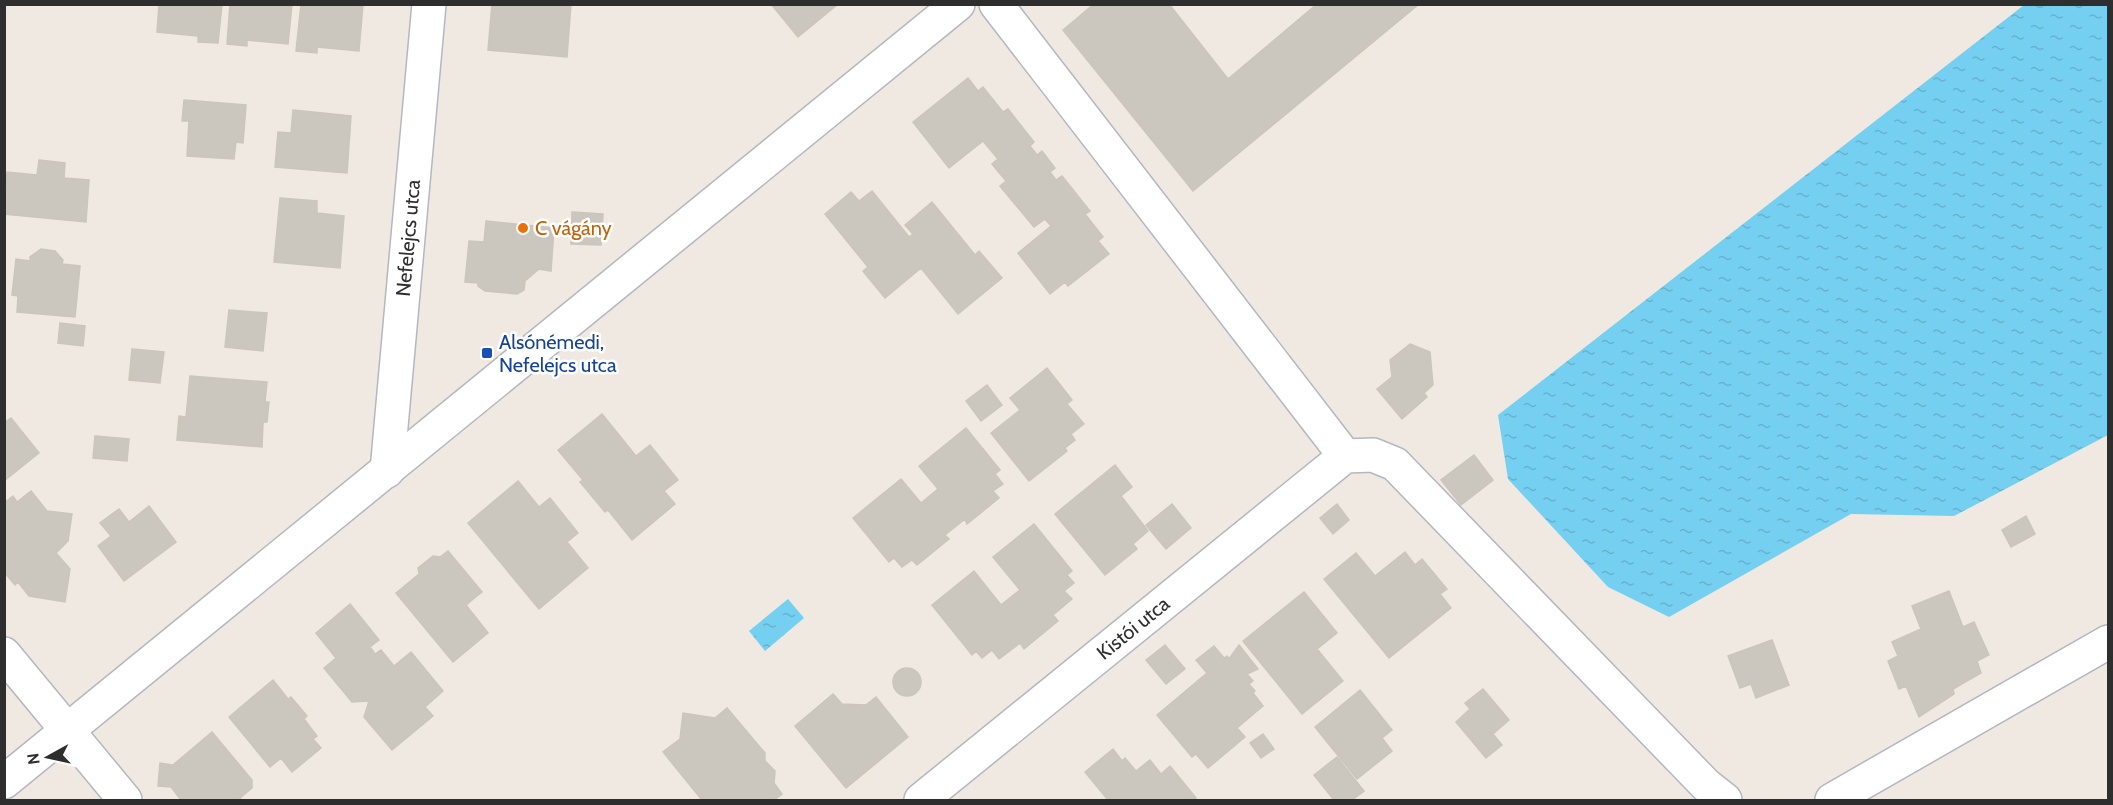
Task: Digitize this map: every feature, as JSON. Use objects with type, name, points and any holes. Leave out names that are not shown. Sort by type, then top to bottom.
[{"type":"street","name":"Nefelejcs utca","points":[[387,471],[429,4]]},
{"type":"street","points":[[4,782],[958,4]]},
{"type":"street","points":[[996,4],[1345,456],[1373,455],[1395,464],[1698,777],[1725,801]]},
{"type":"street","name":"Kistói utca","points":[[921,801],[1345,456]]},
{"type":"street","points":[[1832,801],[2109,642]]},
{"type":"street","points":[[4,654],[125,801]]},
{"type":"water","points":[[2024,5],[2108,5],[2108,435],[1954,516],[1851,514],[1669,617],[1608,587],[1508,479],[1498,415]]},
{"type":"water","points":[[788,599],[804,618],[765,651],[749,631]]},
{"type":"building","points":[[159,4],[222,4],[218,43],[198,42],[198,36],[157,32]]},
{"type":"building","points":[[230,4],[292,4],[288,44],[247,40],[247,46],[227,44]]},
{"type":"building","points":[[301,4],[363,4],[359,51],[317,47],[317,53],[296,51]]},
{"type":"building","points":[[492,4],[571,4],[567,57],[488,50]]},
{"type":"building","points":[[771,4],[838,4],[798,37]]},
{"type":"building","points":[[1094,4],[1169,4],[1228,79],[1317,4],[1419,4],[1193,191],[1063,30]]},
{"type":"building","points":[[968,78],[978,91],[983,87],[1003,112],[1008,109],[1034,142],[1030,146],[1037,155],[1042,151],[1055,168],[1050,172],[1056,180],[1062,176],[1090,211],[1085,214],[1103,237],[1098,241],[1109,254],[1068,286],[1065,282],[1050,294],[1018,253],[1051,226],[1045,219],[1034,227],[1000,186],[1006,181],[992,164],[998,159],[983,141],[949,168],[913,122]]},
{"type":"building","points":[[184,100],[246,105],[243,143],[236,142],[234,159],[187,156],[189,121],[182,121]]},
{"type":"building","points":[[293,110],[351,116],[347,173],[275,167],[278,132],[291,133]]},
{"type":"building","points":[[39,160],[65,163],[64,178],[89,180],[86,222],[4,214],[7,172],[37,175]]},
{"type":"building","points":[[872,191],[909,237],[913,234],[905,225],[932,202],[975,255],[979,251],[1002,278],[958,314],[921,268],[885,298],[863,271],[868,267],[825,214],[851,192],[859,201]]},
{"type":"building","points":[[280,198],[317,201],[317,213],[344,216],[340,268],[274,262]]},
{"type":"building","points":[[572,212],[603,214],[601,245],[571,244]]},
{"type":"building","points":[[486,221],[554,228],[551,271],[539,269],[525,281],[524,290],[517,294],[485,291],[478,286],[478,283],[465,282],[469,241],[484,242]]},
{"type":"building","points":[[41,249],[55,251],[63,260],[62,264],[80,266],[75,317],[17,312],[18,296],[12,295],[16,259],[30,261],[30,257]]},
{"type":"building","points":[[229,310],[267,313],[263,351],[225,347]]},
{"type":"building","points":[[60,323],[85,326],[83,346],[58,343]]},
{"type":"building","points":[[1410,344],[1430,352],[1433,385],[1424,393],[1427,397],[1402,419],[1377,389],[1392,377],[1390,360]]},
{"type":"building","points":[[132,349],[164,352],[160,383],[129,380]]},
{"type":"building","points":[[1047,368],[1072,400],[1067,404],[1084,424],[1071,434],[1075,440],[1065,448],[1067,451],[1029,481],[991,433],[1020,410],[1010,398]]},
{"type":"building","points":[[190,376],[267,382],[265,402],[269,402],[267,422],[263,422],[262,447],[177,440],[179,416],[186,417]]},
{"type":"building","points":[[987,385],[1002,405],[981,421],[966,401]]},
{"type":"building","points":[[602,414],[636,456],[650,445],[678,480],[664,491],[675,504],[632,540],[608,510],[605,512],[580,482],[583,480],[558,450]]},
{"type":"building","points":[[11,418],[39,453],[4,481],[4,423]]},
{"type":"building","points":[[966,428],[1000,470],[995,474],[1003,484],[993,491],[999,498],[967,524],[965,519],[945,535],[949,539],[917,565],[912,560],[902,567],[894,558],[889,562],[853,518],[901,479],[921,503],[938,489],[919,466]]},
{"type":"building","points":[[95,436],[129,439],[127,461],[93,458]]},
{"type":"building","points":[[1474,455],[1493,480],[1461,505],[1441,480]]},
{"type":"building","points":[[1115,465],[1132,487],[1121,496],[1148,531],[1133,544],[1137,549],[1105,575],[1055,514]]},
{"type":"building","points":[[518,481],[539,507],[550,498],[578,533],[567,542],[588,568],[539,609],[468,523]]},
{"type":"building","points":[[31,491],[47,511],[72,514],[68,541],[56,553],[70,569],[65,602],[29,596],[18,582],[15,585],[4,572],[4,503],[13,496],[17,502]]},
{"type":"building","points":[[1172,504],[1191,528],[1166,549],[1146,525]]},
{"type":"building","points":[[1337,504],[1349,520],[1333,534],[1320,518]]},
{"type":"building","points":[[149,506],[176,542],[124,581],[98,546],[111,536],[100,523],[119,509],[129,522]]},
{"type":"building","points":[[2026,516],[2035,534],[2011,547],[2002,530]]},
{"type":"building","points":[[1034,524],[1072,571],[1067,575],[1074,583],[1064,591],[1072,599],[1053,615],[1058,621],[1024,649],[1020,643],[999,659],[992,650],[982,658],[976,651],[972,655],[932,605],[974,571],[1001,605],[1020,590],[993,557]]},
{"type":"building","points":[[448,551],[482,592],[466,605],[488,633],[453,662],[396,593],[419,574],[418,568],[433,556],[440,557]]},
{"type":"building","points":[[1405,552],[1415,565],[1422,559],[1447,589],[1440,594],[1451,608],[1389,658],[1324,579],[1356,553],[1375,576]]},
{"type":"building","points":[[1949,591],[1963,627],[1974,622],[1989,655],[1977,661],[1981,673],[1953,689],[1954,694],[1919,717],[1906,686],[1899,689],[1888,661],[1898,656],[1892,642],[1921,629],[1912,606]]},
{"type":"building","points":[[1304,592],[1337,633],[1317,649],[1343,681],[1302,714],[1243,641]]},
{"type":"building","points":[[350,604],[379,640],[370,647],[375,654],[381,650],[394,666],[411,652],[443,691],[425,707],[433,716],[392,750],[364,717],[369,701],[352,702],[324,668],[336,658],[316,633]]},
{"type":"building","points":[[1772,640],[1789,685],[1756,698],[1751,684],[1740,688],[1728,656]]},
{"type":"building","points":[[1165,645],[1185,669],[1166,684],[1146,660]]},
{"type":"building","points":[[1239,645],[1258,669],[1247,674],[1253,681],[1249,684],[1255,691],[1253,693],[1263,706],[1237,728],[1245,737],[1208,768],[1196,754],[1192,757],[1157,715],[1207,673],[1196,660],[1214,646],[1224,658],[1227,656],[1229,659]]},
{"type":"building","points":[[907,668],[917,672],[921,682],[917,692],[907,696],[897,692],[893,682],[897,672]]},
{"type":"building","points":[[273,680],[288,699],[291,697],[307,716],[304,719],[317,736],[313,739],[321,748],[292,772],[281,758],[270,767],[229,717]]},
{"type":"building","points":[[1483,689],[1509,720],[1493,734],[1502,745],[1486,758],[1456,722],[1470,709],[1465,703]]},
{"type":"building","points":[[1360,690],[1392,730],[1382,738],[1392,751],[1357,779],[1315,727]]},
{"type":"building","points":[[833,694],[842,704],[866,705],[876,697],[908,737],[846,788],[795,726]]},
{"type":"building","points":[[727,708],[765,753],[765,761],[775,771],[774,783],[782,794],[774,800],[702,800],[663,752],[680,739],[683,713],[715,718]]},
{"type":"building","points":[[212,732],[252,780],[252,788],[240,798],[242,800],[181,800],[171,787],[158,786],[160,763],[173,765]]},
{"type":"building","points":[[1263,734],[1274,749],[1261,758],[1250,743]]},
{"type":"building","points":[[1113,749],[1122,761],[1125,758],[1136,771],[1150,760],[1161,774],[1170,766],[1196,798],[1192,800],[1108,800],[1085,772]]},
{"type":"building","points":[[1337,757],[1364,791],[1352,800],[1334,800],[1314,775]]},
{"type":"place","name":"C vágány","points":[[523,228]]},
{"type":"place","name":"Alsónémedi, Nefelejcs utca","points":[[487,353]]}]
